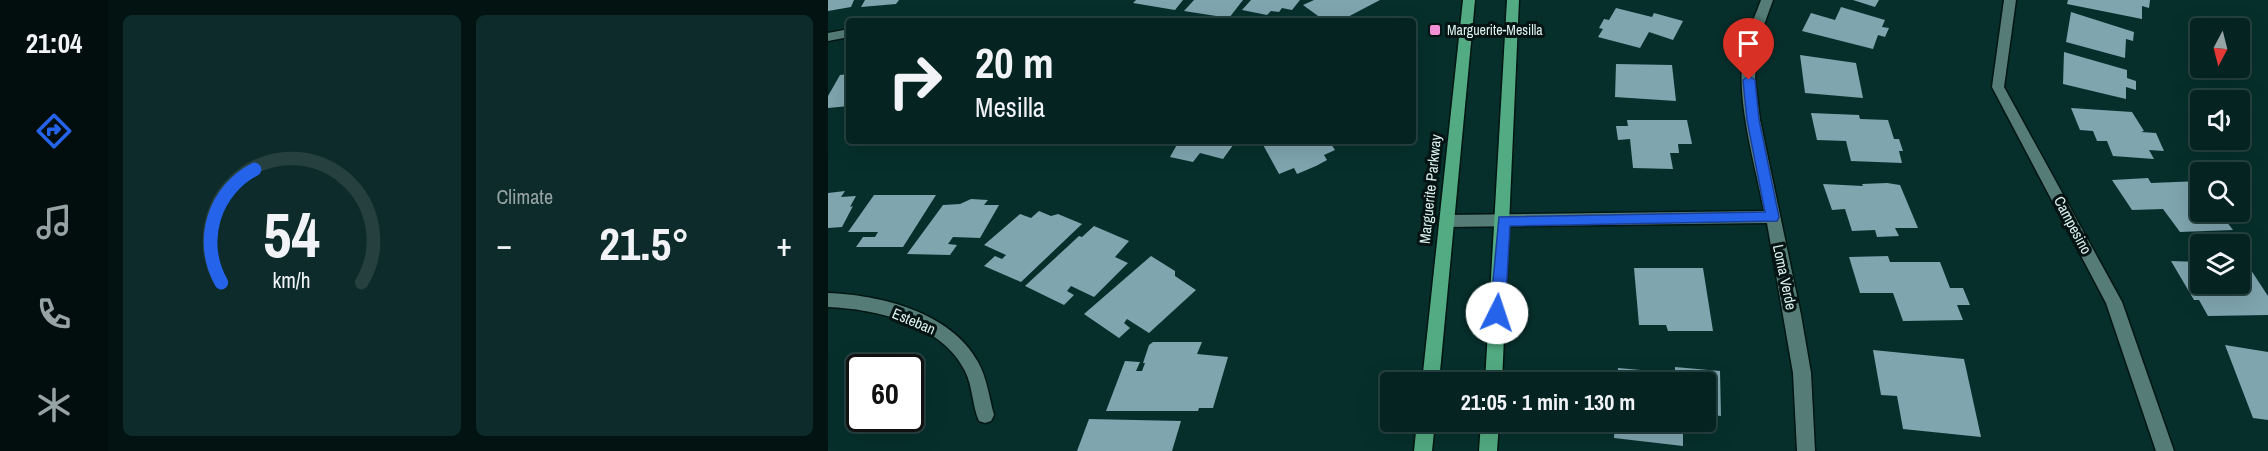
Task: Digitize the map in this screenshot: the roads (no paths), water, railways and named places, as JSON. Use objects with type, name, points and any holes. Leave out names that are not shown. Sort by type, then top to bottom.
[{"type":"main road","name":"Marguerite Parkway","points":[[1431,372],[1469,0]]},
{"type":"main road","points":[[1494,372],[1513,0]]},
{"type":"main road","points":[[1423,451],[1425,432]]},
{"type":"main road","points":[[1488,451],[1489,432]]},
{"type":"street","name":"Loma Verde","points":[[1767,0],[1751,44],[1749,80],[1753,120],[1802,373],[1806,451]]},
{"type":"street","name":"Campesino","points":[[2010,0],[1998,87],[2114,302],[2165,451]]},
{"type":"street","points":[[828,36],[846,33]]},
{"type":"street","points":[[1447,221],[1773,217]]},
{"type":"street","name":"Esteban","points":[[828,300],[895,311],[942,333],[972,366],[985,415]]},
{"type":"place","name":"Marguerite-Mesilla","points":[[1435,30]]}]
